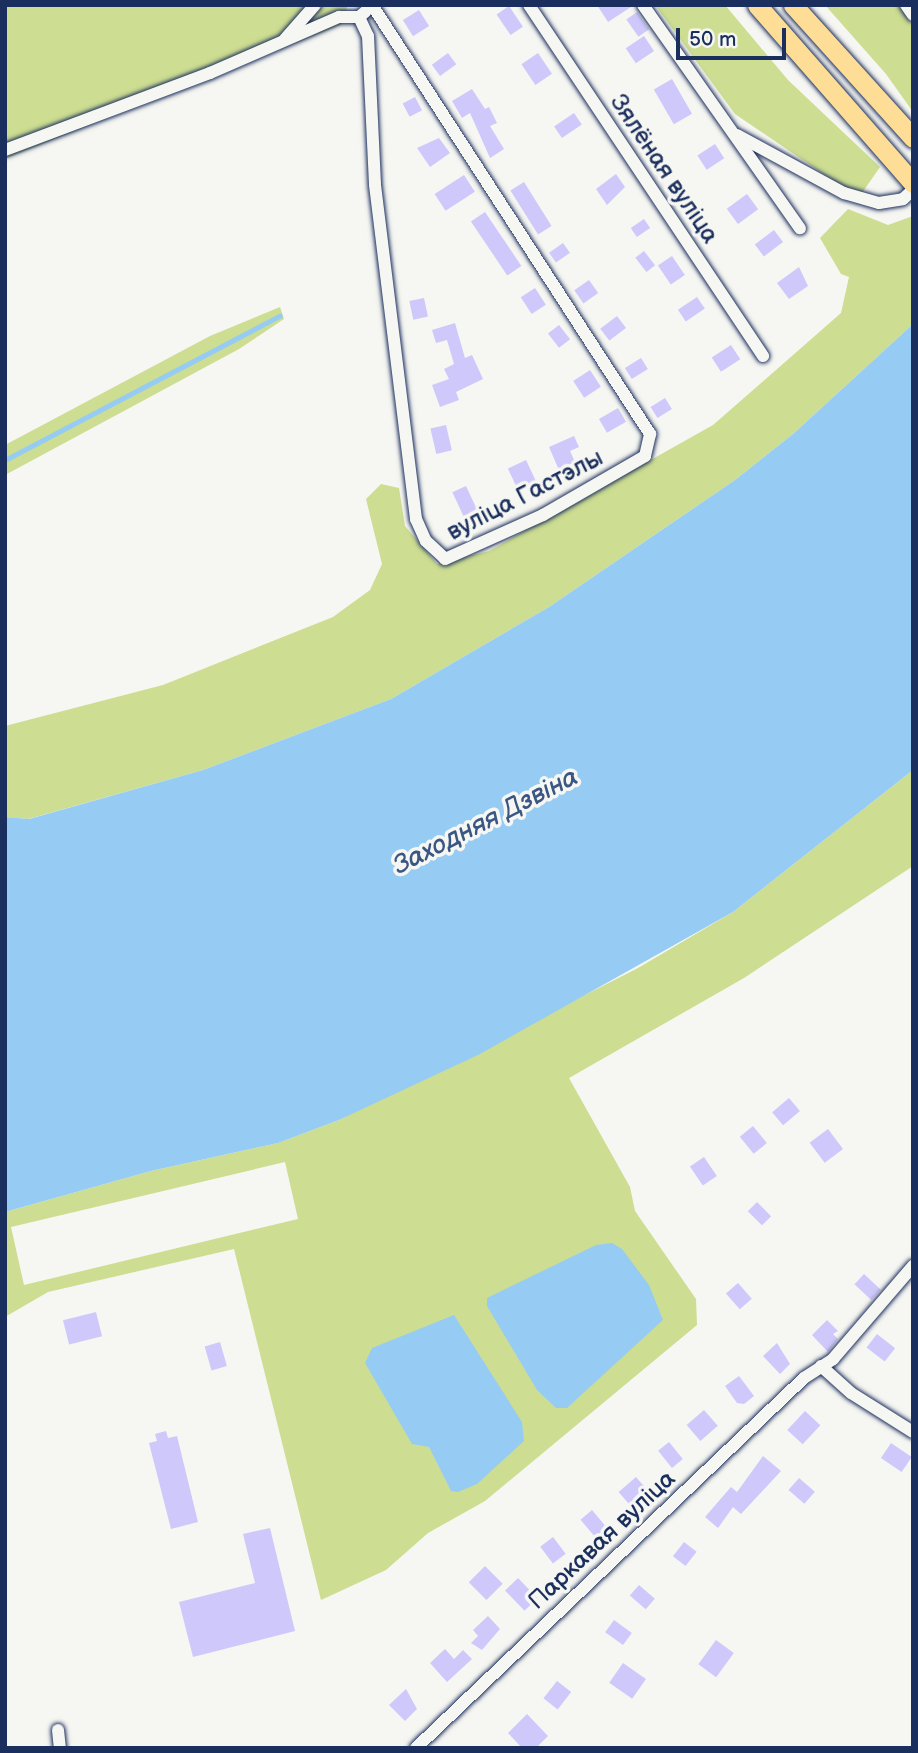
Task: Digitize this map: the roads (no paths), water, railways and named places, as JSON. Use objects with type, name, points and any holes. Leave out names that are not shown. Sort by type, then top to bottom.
[{"type":"main road","points":[[757,5],[913,183]]},
{"type":"main road","points":[[793,5],[909,134]]},
{"type":"street","points":[[284,40],[315,5]]},
{"type":"street","name":"Зялёная вуліца","points":[[529,5],[763,356]]},
{"type":"street","points":[[643,5],[800,228]]},
{"type":"street","points":[[906,5],[913,15]]},
{"type":"street","points":[[5,150],[210,73],[284,40],[336,11],[359,17],[372,6]]},
{"type":"street","name":"вуліца Гастэлы","points":[[359,17],[368,36],[375,185],[416,519],[426,541],[445,559],[543,515],[645,456],[650,434],[372,6]]},
{"type":"street","points":[[733,133],[844,193],[880,203],[903,199],[913,190]]},
{"type":"street","name":"Паркавая вуліца","points":[[416,1748],[821,1366],[845,1347],[913,1266]]},
{"type":"street","points":[[821,1366],[851,1393],[913,1432]]},
{"type":"street","points":[[58,1730],[60,1748]]},
{"type":"water","name":"Заходняя Дзвіна","points":[[913,324],[913,770],[733,912],[480,1054],[339,1120],[278,1143],[151,1171],[5,1212],[5,817],[29,819],[203,770],[391,699],[549,607],[735,480],[793,434]]},
{"type":"water","points":[[612,1243],[622,1249],[649,1285],[663,1320],[567,1408],[556,1408],[537,1390],[487,1306],[487,1298],[596,1245]]},
{"type":"water","points":[[454,1315],[522,1422],[524,1441],[477,1484],[458,1492],[451,1491],[429,1447],[412,1444],[365,1363],[372,1348]]},
{"type":"waterway","points":[[5,460],[279,316]]}]
